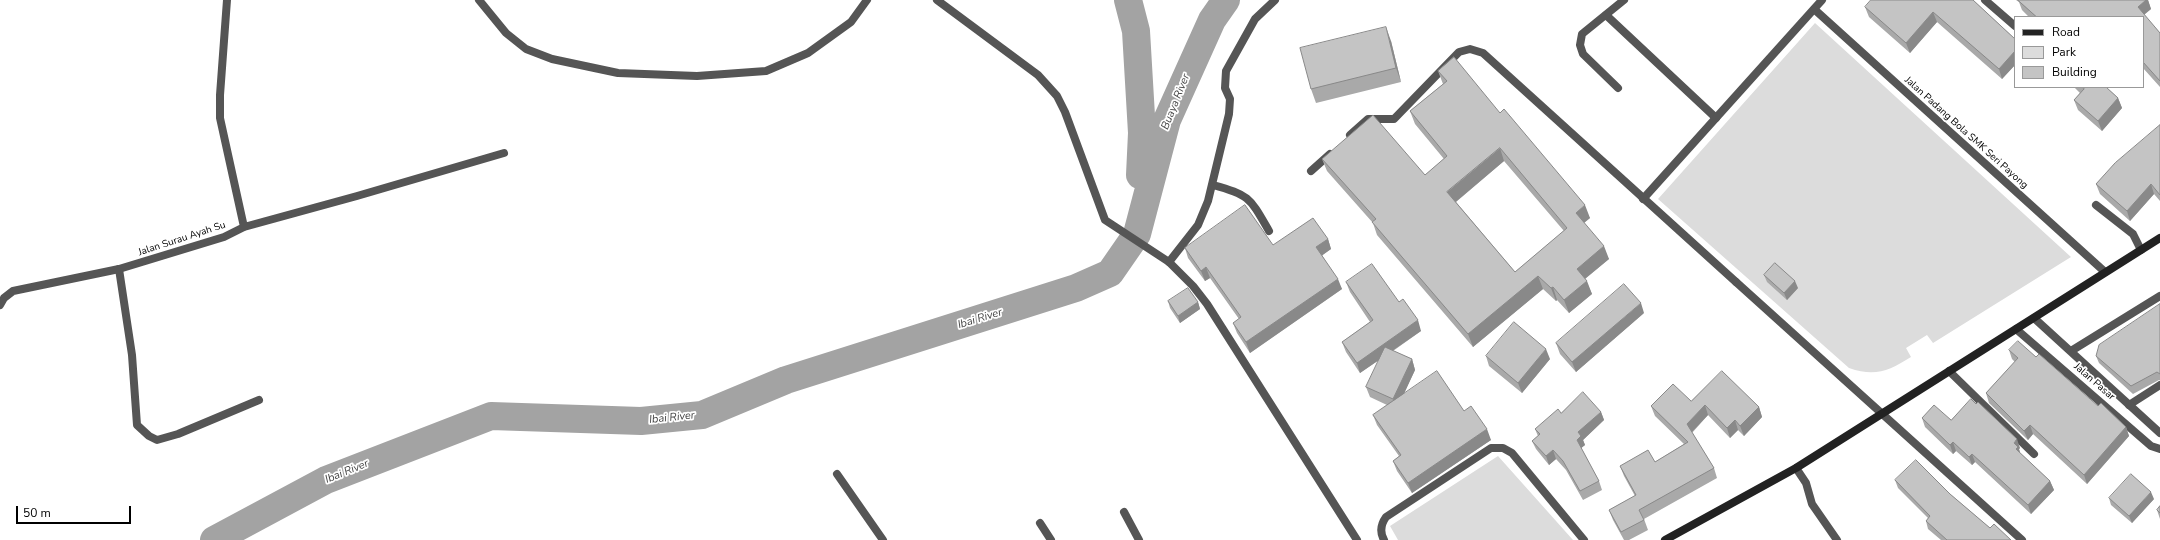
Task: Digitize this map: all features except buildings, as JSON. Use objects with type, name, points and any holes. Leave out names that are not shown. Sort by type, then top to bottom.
[{"type":"main road","points":[[1665,540],[1796,468],[2160,238]]},
{"type":"street","points":[[227,0],[220,95],[220,118],[244,227]]},
{"type":"street","points":[[479,0],[506,33],[526,49],[552,59],[618,73],[697,76],[766,71],[808,52],[851,22],[867,0]]},
{"type":"street","points":[[937,0],[1038,75],[1056,96],[1065,112],[1101,212],[1112,226],[1170,262],[1207,304],[1357,540]]},
{"type":"street","points":[[1170,262],[1198,226],[1213,185],[1229,114],[1230,99],[1225,83],[1226,72],[1255,19],[1275,0]]},
{"type":"street","points":[[1618,88],[1583,54],[1580,45],[1582,34],[1624,0]]},
{"type":"street","points":[[1643,199],[1822,0]]},
{"type":"street","points":[[1985,0],[2014,25]]},
{"type":"street","name":"Jalan Padang Bola SMK Seri Payong","points":[[1814,9],[2106,272]]},
{"type":"street","points":[[1606,15],[1716,118]]},
{"type":"street","points":[[1345,140],[1368,119],[1394,119],[1459,52],[1470,49],[1483,53],[1643,199],[1884,413],[2022,540]]},
{"type":"street","points":[[1311,171],[1334,150]]},
{"type":"street","name":"Jalan Surau Ayah Su","points":[[0,305],[4,298],[14,291],[119,270],[224,237],[244,227],[504,153]]},
{"type":"street","points":[[1213,185],[1234,190],[1246,196],[1254,205],[1269,231]]},
{"type":"street","points":[[2096,205],[2133,234],[2141,250]]},
{"type":"street","points":[[119,270],[132,355],[138,425],[149,436],[158,440],[178,434],[259,400]]},
{"type":"street","points":[[2071,351],[2160,296]]},
{"type":"street","name":"Jalan Pasar","points":[[2034,318],[2160,433]]},
{"type":"street","name":"Jalan Pasar","points":[[2016,328],[2151,446],[2160,449]]},
{"type":"street","points":[[1949,371],[2034,454]]},
{"type":"street","points":[[2129,405],[2160,385]]},
{"type":"street","points":[[1384,540],[1381,535],[1381,524],[1386,517],[1491,448],[1503,448],[1512,453],[1584,540]]},
{"type":"street","points":[[1796,468],[1806,483],[1812,504],[1836,540]]},
{"type":"street","points":[[837,474],[883,540]]},
{"type":"street","points":[[1124,512],[1139,540]]},
{"type":"street","points":[[1040,523],[1050,540]]},
{"type":"green space","points":[[1815,23],[2071,257],[1933,343],[1927,335],[1906,348],[1911,357],[1896,366],[1882,371],[1867,372],[1849,368],[1658,199]]},
{"type":"green space","points":[[1498,456],[1573,540],[1398,540],[1390,526]]},
{"type":"waterway","points":[[1128,0],[1136,31],[1142,133],[1140,175]]},
{"type":"waterway","name":"Ibai River","points":[[214,540],[326,480],[491,416],[641,421],[702,415],[786,380],[1076,288],[1110,273],[1137,234],[1167,120],[1212,20],[1226,0]]},
{"type":"water label","name":"Buaya River","points":[[1176,102]]}]
